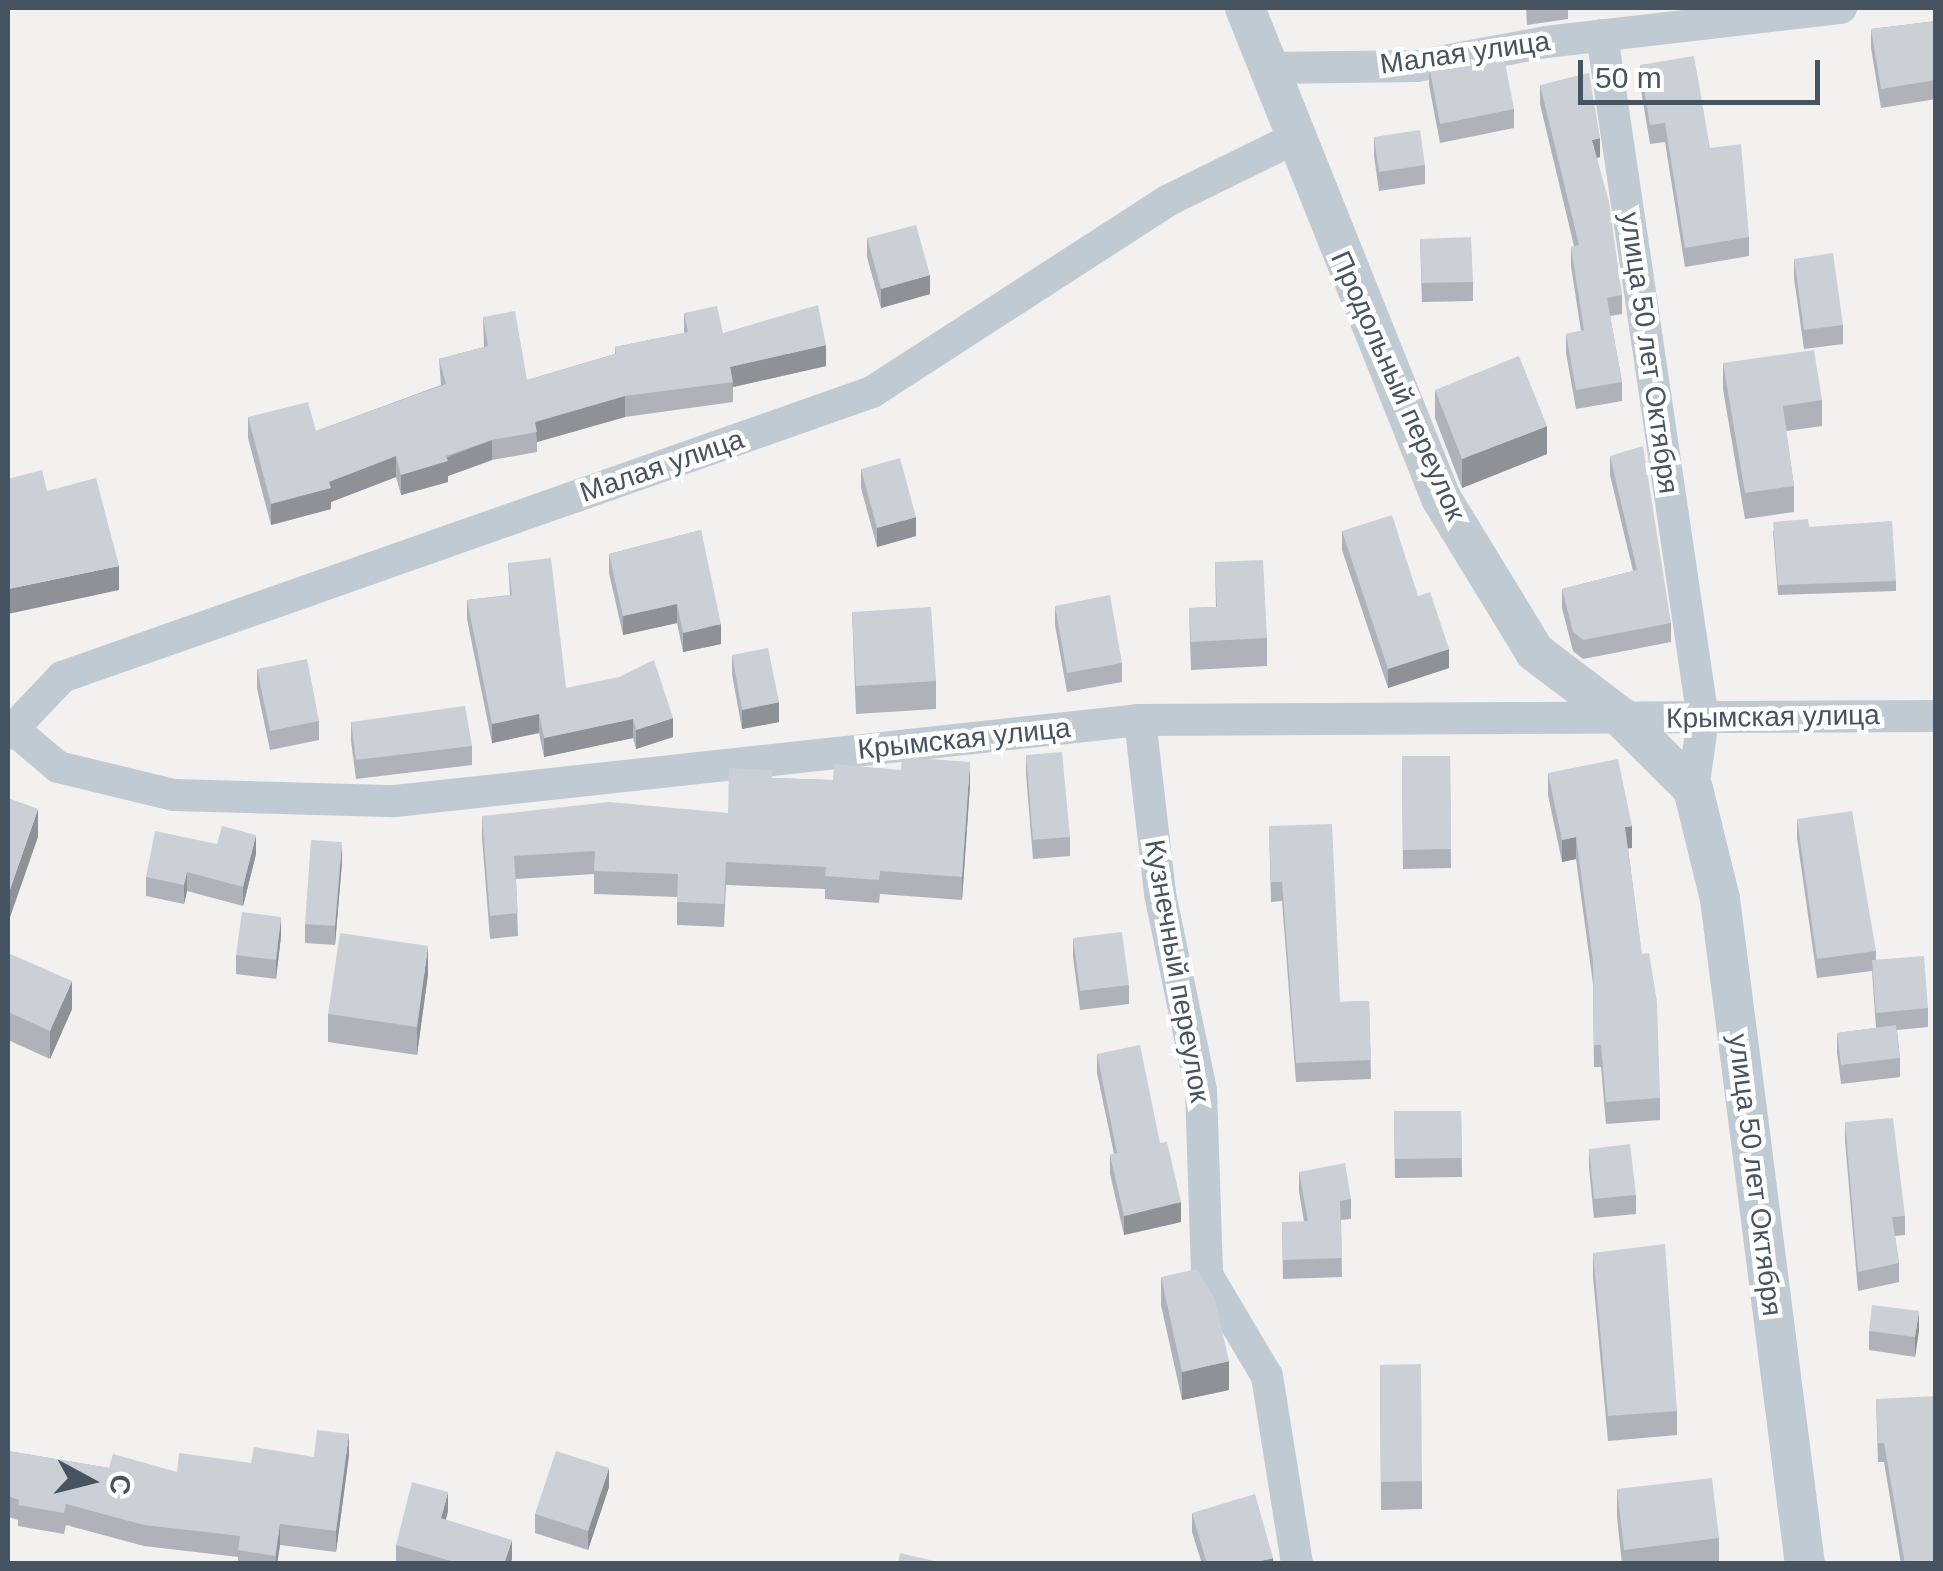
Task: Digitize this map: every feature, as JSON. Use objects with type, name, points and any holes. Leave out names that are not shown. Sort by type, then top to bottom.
[{"type":"street","name":"Продольный переулок","points":[[1245,8],[1292,139],[1440,498],[1535,652],[1622,718]]},
{"type":"street","name":"Малая улица","points":[[1266,68],[1417,66],[1602,35],[1841,8]]},
{"type":"street","name":"улица 50 лет Октября","points":[[1602,35],[1704,718],[1692,789],[1720,899],[1806,1564]]},
{"type":"street","name":"Малая улица","points":[[10,732],[62,677],[872,392],[1169,200],[1292,139]]},
{"type":"street","name":"Крымская улица","points":[[10,732],[58,768],[174,794],[395,801],[1140,720],[1936,716]]},
{"type":"street","points":[[1622,718],[1692,789]]},
{"type":"street","name":"Кузнечный переулок","points":[[1140,720],[1160,894],[1201,1090],[1207,1275],[1267,1376],[1297,1564]]},
{"type":"building","points":[[1936,21],[1936,80],[1881,89],[1871,29]]},
{"type":"building","points":[[1503,52],[1514,109],[1440,124],[1429,66]]},
{"type":"building","points":[[1694,56],[1710,148],[1741,144],[1749,237],[1685,248],[1665,123],[1650,125],[1640,65]]},
{"type":"building","points":[[1589,73],[1600,138],[1592,140],[1609,202],[1622,295],[1607,298],[1622,382],[1576,390],[1566,334],[1584,330],[1571,247],[1579,245],[1540,85]]},
{"type":"building","points":[[1420,130],[1425,165],[1379,172],[1374,137]]},
{"type":"building","points":[[916,225],[930,275],[881,289],[867,238]]},
{"type":"building","points":[[1471,237],[1473,282],[1422,283],[1420,239]]},
{"type":"building","points":[[1833,253],[1843,325],[1804,330],[1794,259]]},
{"type":"building","points":[[818,305],[826,345],[730,367],[733,382],[625,396],[535,422],[537,432],[492,440],[446,456],[448,461],[401,475],[396,456],[329,482],[331,488],[271,504],[248,417],[308,402],[316,431],[446,384],[439,359],[488,346],[483,317],[515,311],[527,380],[616,354],[615,347],[688,332],[684,313],[717,306],[723,333]]},
{"type":"building","points":[[1814,350],[1822,400],[1783,406],[1794,486],[1745,493],[1723,363]]},
{"type":"building","points":[[1519,356],[1547,426],[1462,459],[1435,390]]},
{"type":"building","points":[[1643,446],[1671,623],[1583,640],[1573,632],[1562,589],[1637,570],[1610,456]]},
{"type":"building","points":[[900,458],[916,517],[877,528],[861,469]]},
{"type":"building","points":[[42,470],[47,491],[96,478],[119,566],[8,589],[8,479]]},
{"type":"building","points":[[1392,515],[1418,596],[1430,592],[1449,649],[1388,669],[1342,531]]},
{"type":"building","points":[[1808,519],[1809,527],[1892,521],[1896,581],[1778,585],[1773,522]]},
{"type":"building","points":[[701,530],[721,624],[683,633],[677,604],[623,616],[609,554]]},
{"type":"building","points":[[551,558],[566,688],[619,677],[654,660],[673,718],[636,730],[633,719],[544,738],[539,714],[492,724],[467,600],[512,595],[508,563]]},
{"type":"building","points":[[1263,560],[1267,638],[1191,642],[1189,608],[1217,607],[1215,562]]},
{"type":"building","points":[[1110,595],[1122,663],[1067,673],[1055,606]]},
{"type":"building","points":[[931,607],[936,681],[856,686],[852,612]]},
{"type":"building","points":[[768,648],[779,702],[742,710],[732,655]]},
{"type":"building","points":[[307,659],[319,721],[270,731],[257,669]]},
{"type":"building","points":[[465,706],[472,746],[356,760],[351,722]]},
{"type":"building","points":[[1062,752],[1070,837],[1033,840],[1026,755]]},
{"type":"building","points":[[1402,756],[1450,756],[1451,849],[1403,850]]},
{"type":"building","points":[[902,757],[970,762],[962,877],[880,871],[879,880],[825,876],[826,867],[726,862],[724,904],[677,902],[678,874],[594,871],[595,851],[514,856],[518,913],[490,916],[482,816],[609,802],[728,813],[729,768],[772,770],[772,778],[833,780],[834,764],[901,770]]},
{"type":"building","points":[[1618,759],[1632,826],[1625,827],[1642,954],[1649,953],[1657,1002],[1660,1098],[1606,1102],[1601,1045],[1594,1045],[1593,962],[1576,837],[1562,840],[1548,773]]},
{"type":"building","points":[[8,798],[38,809],[8,895]]},
{"type":"building","points":[[1852,811],[1876,951],[1817,959],[1797,819]]},
{"type":"building","points":[[1332,824],[1340,1002],[1369,1001],[1371,1060],[1296,1063],[1282,882],[1271,882],[1269,826]]},
{"type":"building","points":[[222,826],[256,835],[243,887],[187,872],[184,885],[146,877],[155,831],[217,844]]},
{"type":"building","points":[[311,840],[342,842],[335,926],[305,924]]},
{"type":"building","points":[[242,912],[281,917],[276,960],[236,955]]},
{"type":"building","points":[[1122,932],[1129,985],[1080,991],[1073,938]]},
{"type":"building","points":[[340,933],[428,946],[417,1027],[328,1014]]},
{"type":"building","points":[[8,953],[72,981],[50,1031],[8,1012]]},
{"type":"building","points":[[1924,956],[1928,1008],[1876,1013],[1872,960]]},
{"type":"building","points":[[1896,1025],[1900,1058],[1841,1065],[1837,1033]]},
{"type":"building","points":[[1140,1045],[1160,1143],[1167,1142],[1181,1202],[1124,1216],[1110,1155],[1117,1153],[1097,1054]]},
{"type":"building","points":[[1394,1111],[1461,1111],[1462,1158],[1395,1159]]},
{"type":"building","points":[[1893,1118],[1905,1216],[1892,1217],[1899,1263],[1858,1272],[1845,1122]]},
{"type":"building","points":[[1630,1144],[1636,1195],[1594,1199],[1589,1149]]},
{"type":"building","points":[[1345,1163],[1351,1199],[1340,1201],[1342,1258],[1283,1260],[1282,1222],[1308,1221],[1299,1172]]},
{"type":"building","points":[[1665,1244],[1677,1411],[1608,1416],[1593,1253]]},
{"type":"building","points":[[1197,1269],[1215,1299],[1229,1361],[1182,1372],[1161,1277]]},
{"type":"building","points":[[1872,1305],[1919,1311],[1915,1337],[1869,1331]]},
{"type":"building","points":[[1421,1364],[1422,1481],[1381,1482],[1380,1365]]},
{"type":"building","points":[[1936,1396],[1936,1564],[1905,1564],[1884,1443],[1878,1443],[1876,1399]]},
{"type":"building","points":[[317,1430],[349,1434],[336,1531],[280,1524],[275,1556],[238,1550],[240,1536],[144,1525],[66,1504],[64,1513],[18,1505],[19,1500],[8,1496],[8,1451],[109,1468],[113,1454],[177,1472],[179,1453],[251,1463],[254,1447],[314,1457]]},
{"type":"building","points":[[556,1451],[609,1468],[588,1531],[535,1514]]},
{"type":"building","points":[[1712,1478],[1719,1538],[1624,1550],[1617,1489]]},
{"type":"building","points":[[412,1482],[448,1492],[441,1518],[512,1540],[504,1564],[461,1564],[396,1545]]},
{"type":"building","points":[[1255,1494],[1273,1558],[1261,1564],[1207,1564],[1192,1513]]},
{"type":"building","points":[[900,1553],[947,1564],[898,1564]]}]
